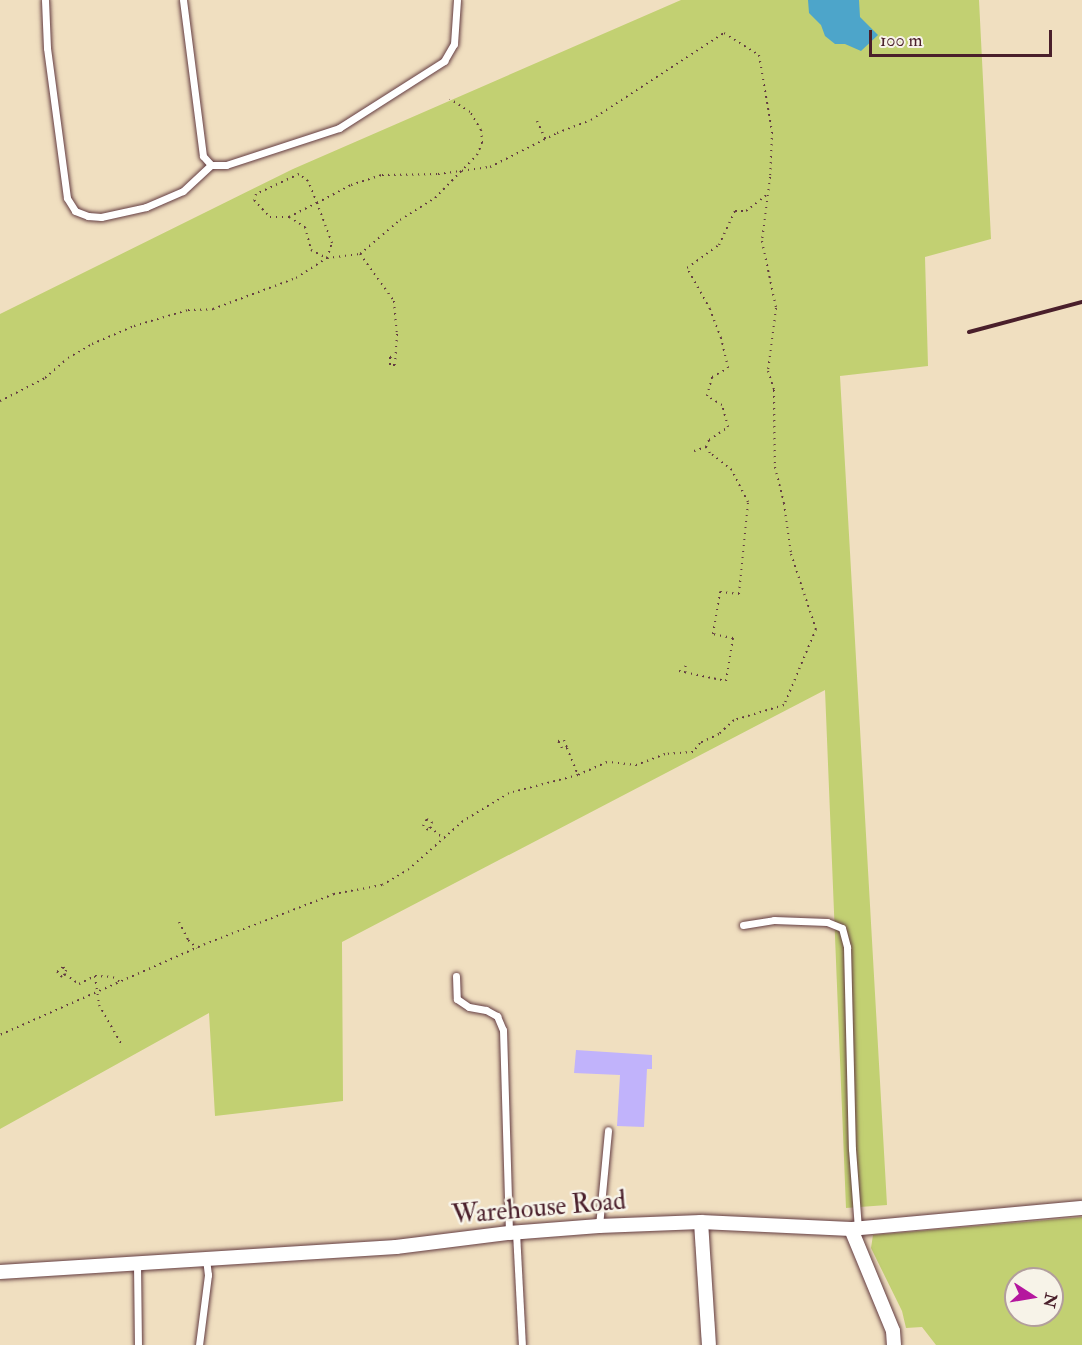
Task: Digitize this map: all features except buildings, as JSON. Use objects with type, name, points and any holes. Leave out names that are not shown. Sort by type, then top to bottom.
[{"type":"street","name":"Warehouse Road","points":[[0,1272],[396,1247],[512,1233],[599,1226],[702,1222],[855,1228],[1082,1208]]},
{"type":"street","points":[[702,1222],[709,1345]]},
{"type":"street","points":[[855,1228],[893,1331],[894,1345]]},
{"type":"lane","points":[[45,0],[48,48],[67,198],[75,211],[88,216],[101,217],[146,207],[183,191],[211,165],[226,165],[339,128],[444,61],[454,44],[457,0]]},
{"type":"lane","points":[[183,0],[203,156],[211,165]]},
{"type":"lane","points":[[743,925],[774,920],[793,920],[827,922],[842,928],[847,947],[855,1228]]},
{"type":"lane","points":[[456,976],[457,999],[469,1007],[486,1010],[497,1016],[503,1030],[512,1233],[522,1345]]},
{"type":"lane","points":[[599,1226],[608,1130]]},
{"type":"lane","points":[[199,1345],[208,1275],[206,1259]]},
{"type":"lane","points":[[137,1264],[138,1345]]},
{"type":"path","points":[[0,1035],[197,948],[334,894],[382,885],[409,869],[463,821],[509,793],[578,775],[607,762],[637,765],[665,754],[693,752],[700,743],[719,734],[734,720],[784,705],[816,630],[790,554],[784,503],[775,467],[774,390],[768,371],[776,309],[762,241],[772,132],[759,55],[724,33],[591,120],[490,167],[457,172],[382,175],[351,185],[317,202],[289,217],[270,218],[254,200],[256,194],[299,174],[308,182],[317,202],[332,243],[327,258]]},
{"type":"path","points":[[0,401],[45,378],[68,358],[92,344],[134,326],[188,310],[213,309],[296,278],[327,258],[360,254],[399,220],[435,198],[457,172],[477,155],[482,144],[481,130],[470,112],[450,99]]},
{"type":"path","points":[[537,121],[546,140]]},
{"type":"path","points":[[694,451],[706,447],[709,440],[728,427],[722,405],[707,396],[712,377],[728,368],[721,338],[710,309],[687,268],[719,245],[735,211],[746,211],[768,194]]},
{"type":"path","points":[[289,217],[305,227],[311,250],[327,258]]},
{"type":"path","points":[[360,254],[394,301],[397,334],[395,356]]},
{"type":"path","points":[[706,447],[710,453],[732,470],[748,502],[739,594],[720,592],[713,634],[710,639]]},
{"type":"path","points":[[679,671],[725,683],[733,638],[713,634]]},
{"type":"path","points":[[685,673],[686,662]]},
{"type":"path","points":[[567,748],[578,775]]},
{"type":"path","points":[[430,827],[444,839]]},
{"type":"path","points":[[179,922],[188,940],[197,948]]},
{"type":"path","points":[[65,974],[79,984],[95,976],[113,977],[120,982]]},
{"type":"path","points":[[95,976],[99,1005],[122,1045]]},
{"type":"green space","points":[[681,0],[979,0],[991,239],[925,257],[928,366],[840,376],[887,1205],[846,1208],[825,690],[342,942],[343,1101],[215,1116],[209,1013],[0,1129],[0,314],[293,169]]},
{"type":"green space","points":[[1082,1217],[1082,1345],[936,1345],[922,1327],[906,1328],[902,1311],[871,1248],[873,1235]]},
{"type":"water","points":[[808,0],[859,0],[860,17],[878,35],[861,51],[845,44],[835,44],[825,36],[821,25],[809,13]]},
{"type":"railway","points":[[969,332],[1082,302]]}]
